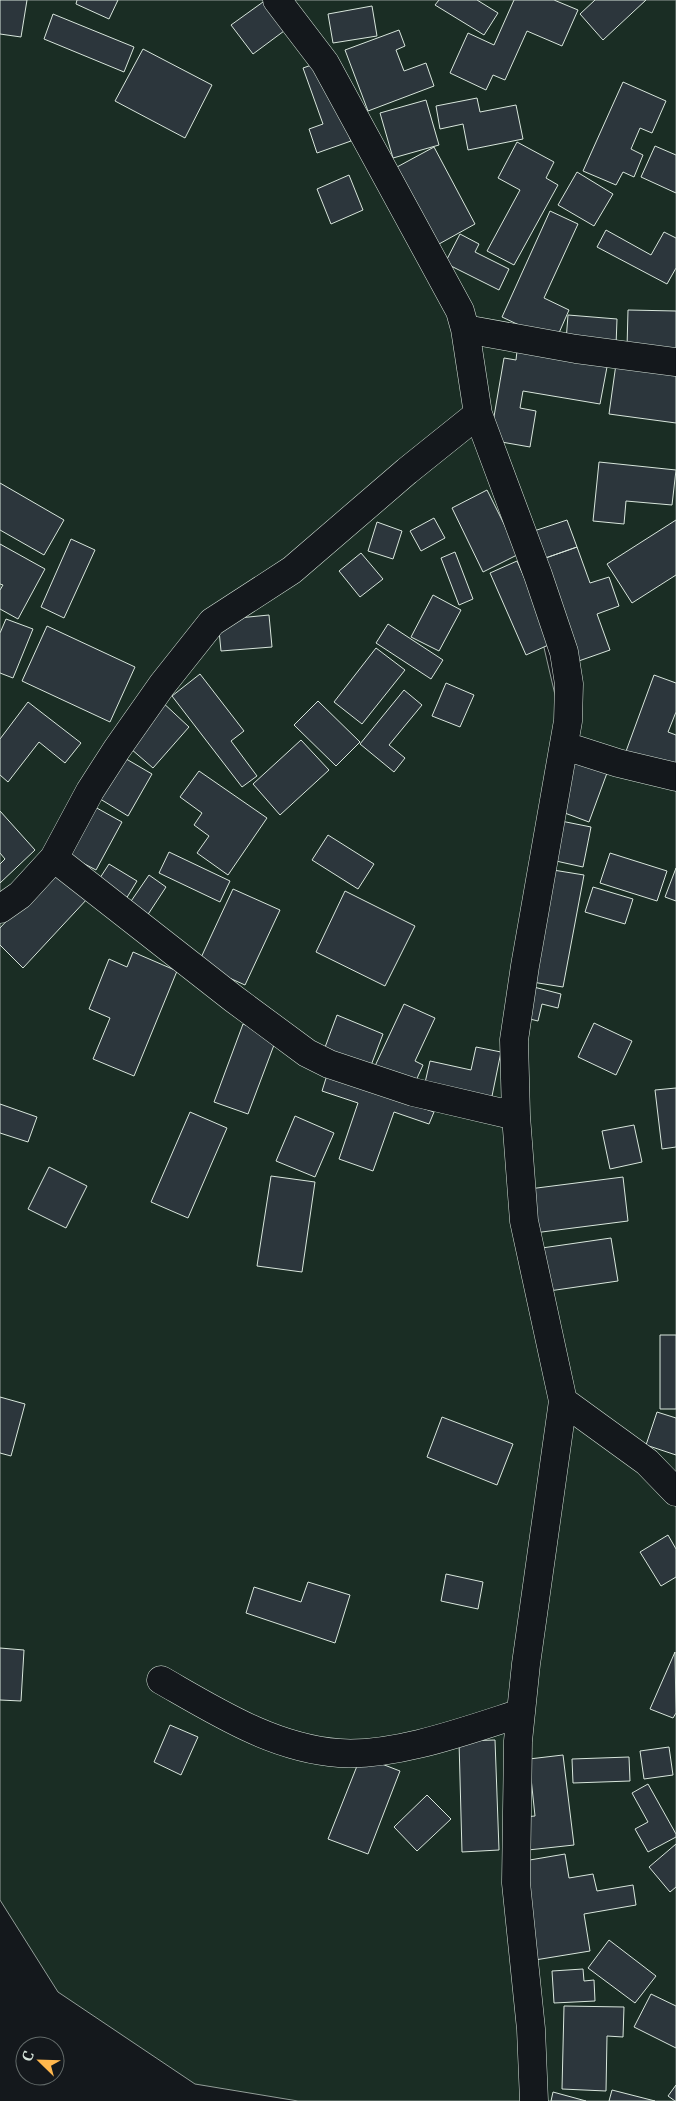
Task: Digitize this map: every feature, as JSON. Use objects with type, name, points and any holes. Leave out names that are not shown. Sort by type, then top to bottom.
[{"type":"street","points":[[278,1],[325,63],[460,311],[465,329],[478,414],[538,575],[564,652],[569,684],[565,746],[514,1040],[516,1116],[524,1221],[563,1401],[526,1664],[518,1741],[516,1883],[529,2011],[534,2101]]},
{"type":"street","points":[[465,329],[576,349],[676,362]]},
{"type":"street","points":[[0,910],[20,895],[54,858],[90,791],[117,750],[162,685],[212,622],[292,570],[407,471],[478,414]]},
{"type":"street","points":[[565,746],[618,763],[676,777]]},
{"type":"street","points":[[54,858],[234,1000],[307,1053],[329,1064],[413,1092],[516,1116]]},
{"type":"street","points":[[563,1401],[647,1462],[676,1492]]},
{"type":"street","points":[[161,1680],[246,1728],[307,1748],[341,1753],[372,1752],[404,1747],[452,1735],[521,1713]]},
{"type":"green space","points":[[0,0],[676,0],[676,2101],[298,2101],[195,2084],[58,1992],[0,1900]],"holes":[[[511,506],[556,641],[559,712]]]},
{"type":"building","points":[[0,0],[27,0],[21,37],[0,34]]},
{"type":"building","points":[[77,0],[118,0],[109,19],[76,4]]},
{"type":"building","points":[[439,0],[477,0],[498,13],[484,35],[435,5]]},
{"type":"building","points":[[514,0],[554,0],[578,10],[562,46],[527,31],[505,80],[493,75],[486,90],[450,73],[468,33],[494,45]]},
{"type":"building","points":[[595,0],[646,0],[603,40],[580,14]]},
{"type":"building","points":[[263,2],[284,31],[253,54],[231,25]]},
{"type":"building","points":[[372,6],[377,36],[333,43],[328,14]]},
{"type":"building","points":[[53,14],[134,47],[124,72],[44,39]]},
{"type":"building","points":[[399,30],[405,46],[396,50],[404,71],[426,63],[434,86],[368,111],[345,50]]},
{"type":"building","points":[[143,49],[212,85],[185,138],[115,101]]},
{"type":"building","points":[[323,61],[351,141],[317,153],[309,129],[323,124],[303,68]]},
{"type":"building","points":[[623,82],[666,101],[652,133],[640,128],[631,149],[643,155],[634,177],[623,172],[616,185],[583,171]]},
{"type":"building","points":[[477,98],[480,112],[516,105],[523,139],[468,150],[463,124],[440,129],[436,106]]},
{"type":"building","points":[[426,100],[439,145],[393,158],[380,113]]},
{"type":"building","points":[[517,142],[554,162],[546,178],[558,185],[514,265],[487,251],[520,190],[498,178]]},
{"type":"building","points":[[655,146],[676,155],[676,193],[641,177]]},
{"type":"building","points":[[434,147],[475,224],[439,244],[397,167]]},
{"type":"building","points":[[577,172],[613,194],[594,226],[558,205]]},
{"type":"building","points":[[349,175],[363,210],[331,224],[317,189]]},
{"type":"building","points":[[550,211],[578,224],[544,298],[569,310],[555,342],[502,317]]},
{"type":"building","points":[[606,230],[651,255],[664,232],[676,238],[676,268],[667,284],[597,247]]},
{"type":"building","points":[[460,234],[479,244],[475,252],[509,269],[499,290],[445,263]]},
{"type":"building","points":[[628,310],[676,311],[676,349],[627,348]]},
{"type":"building","points":[[568,315],[617,319],[616,346],[566,341]]},
{"type":"building","points":[[517,351],[607,367],[600,404],[523,391],[520,408],[536,411],[530,447],[490,440],[504,358],[516,360]]},
{"type":"building","points":[[616,364],[676,372],[676,423],[609,414]]},
{"type":"building","points":[[599,462],[676,470],[672,505],[626,501],[624,524],[593,521]]},
{"type":"building","points":[[0,483],[64,520],[44,555],[0,530]]},
{"type":"building","points":[[487,490],[519,554],[483,572],[452,508]]},
{"type":"building","points":[[434,518],[445,538],[421,551],[410,531]]},
{"type":"building","points":[[567,520],[577,547],[537,561],[528,533]]},
{"type":"building","points":[[676,520],[676,575],[632,603],[607,564]]},
{"type":"building","points":[[377,522],[402,531],[393,559],[368,551]]},
{"type":"building","points":[[71,539],[95,550],[64,618],[41,607]]},
{"type":"building","points":[[0,544],[45,569],[18,619],[0,609],[0,590],[3,585],[0,584]]},
{"type":"building","points":[[577,547],[590,583],[609,577],[619,606],[597,614],[610,650],[573,663],[537,561]]},
{"type":"building","points":[[455,552],[473,599],[459,605],[441,558]]},
{"type":"building","points":[[361,553],[383,579],[360,597],[339,571]]},
{"type":"building","points":[[517,561],[553,643],[526,655],[490,573]]},
{"type":"building","points":[[433,595],[461,610],[439,651],[411,637]]},
{"type":"building","points":[[269,615],[272,647],[221,651],[218,620]]},
{"type":"building","points":[[6,619],[33,629],[13,678],[0,673],[0,633]]},
{"type":"building","points":[[388,624],[443,660],[431,679],[376,643]]},
{"type":"building","points":[[47,626],[135,667],[110,722],[22,681]]},
{"type":"building","points":[[376,648],[405,670],[362,724],[334,702]]},
{"type":"building","points":[[200,674],[244,731],[231,741],[257,776],[242,787],[172,696]]},
{"type":"building","points":[[654,675],[676,683],[676,712],[668,732],[676,735],[676,772],[625,754]]},
{"type":"building","points":[[446,683],[474,695],[460,727],[432,716]]},
{"type":"building","points":[[404,690],[422,705],[389,745],[405,758],[394,772],[360,744]]},
{"type":"building","points":[[160,700],[189,727],[153,768],[123,742]]},
{"type":"building","points":[[318,701],[360,742],[336,766],[294,725]]},
{"type":"building","points":[[28,702],[81,743],[65,763],[39,742],[8,782],[0,775],[0,739]]},
{"type":"building","points":[[301,740],[329,770],[280,815],[253,784]]},
{"type":"building","points":[[116,753],[152,774],[128,816],[92,794]]},
{"type":"building","points":[[571,761],[607,773],[589,822],[554,809]]},
{"type":"building","points":[[199,771],[267,818],[228,875],[197,853],[209,836],[194,825],[202,813],[180,797]]},
{"type":"building","points":[[86,802],[122,822],[96,870],[60,851]]},
{"type":"building","points":[[0,811],[35,850],[0,883],[0,864],[5,859],[0,853]]},
{"type":"building","points":[[556,820],[591,827],[583,867],[547,859]]},
{"type":"building","points":[[328,835],[374,864],[358,889],[312,860]]},
{"type":"building","points":[[169,852],[230,881],[220,902],[159,873]]},
{"type":"building","points":[[610,853],[667,871],[657,901],[600,883]]},
{"type":"building","points":[[109,864],[137,881],[126,899],[98,881]]},
{"type":"building","points":[[56,868],[88,898],[23,968],[0,945],[0,928]]},
{"type":"building","points":[[676,868],[676,901],[665,897]]},
{"type":"building","points":[[547,869],[584,875],[563,987],[526,981]]},
{"type":"building","points":[[149,875],[166,887],[145,919],[127,907]]},
{"type":"building","points":[[593,887],[633,899],[625,924],[585,912]]},
{"type":"building","points":[[233,889],[280,910],[245,985],[198,964]]},
{"type":"building","points":[[345,891],[415,926],[385,986],[316,952]]},
{"type":"building","points":[[133,952],[177,971],[134,1076],[93,1059],[110,1018],[89,1009],[109,959],[127,967]]},
{"type":"building","points":[[526,985],[561,994],[558,1008],[542,1004],[538,1021],[518,1016]]},
{"type":"building","points":[[404,1004],[435,1018],[415,1061],[423,1065],[414,1085],[375,1066]]},
{"type":"building","points":[[337,1015],[383,1034],[370,1068],[324,1050]]},
{"type":"building","points":[[594,1023],[632,1041],[616,1075],[578,1057]]},
{"type":"building","points":[[243,1024],[277,1037],[248,1114],[214,1102]]},
{"type":"building","points":[[476,1047],[501,1052],[491,1101],[424,1087],[430,1061],[471,1070]]},
{"type":"building","points":[[327,1075],[434,1112],[429,1124],[394,1112],[373,1171],[339,1159],[358,1103],[322,1091]]},
{"type":"building","points":[[676,1088],[676,1147],[662,1149],[655,1090]]},
{"type":"building","points":[[0,1104],[37,1117],[28,1142],[0,1133]]},
{"type":"building","points":[[190,1112],[227,1128],[188,1218],[151,1202]]},
{"type":"building","points":[[295,1116],[334,1133],[315,1177],[276,1161]]},
{"type":"building","points":[[634,1125],[642,1162],[610,1169],[602,1131]]},
{"type":"building","points":[[49,1167],[87,1186],[66,1228],[28,1209]]},
{"type":"building","points":[[271,1176],[315,1182],[302,1272],[257,1266]]},
{"type":"building","points":[[623,1177],[628,1221],[534,1233],[529,1189]]},
{"type":"building","points":[[611,1238],[618,1281],[542,1292],[535,1249]]},
{"type":"building","points":[[660,1335],[676,1335],[676,1409],[660,1409]]},
{"type":"building","points":[[0,1397],[25,1404],[11,1456],[0,1453]]},
{"type":"building","points":[[657,1412],[676,1418],[676,1455],[646,1445]]},
{"type":"building","points":[[442,1417],[513,1444],[497,1485],[427,1457]]},
{"type":"building","points":[[668,1535],[676,1549],[676,1577],[661,1586],[640,1552]]},
{"type":"building","points":[[446,1574],[483,1582],[478,1609],[441,1601]]},
{"type":"building","points":[[308,1582],[350,1595],[335,1643],[246,1613],[254,1587],[301,1602]]},
{"type":"building","points":[[0,1648],[24,1650],[21,1701],[0,1700]]},
{"type":"building","points":[[675,1652],[676,1713],[673,1718],[650,1709]]},
{"type":"building","points":[[170,1725],[198,1737],[181,1775],[154,1762]]},
{"type":"building","points":[[495,1740],[499,1850],[462,1852],[459,1741]]},
{"type":"building","points":[[669,1747],[673,1775],[644,1779],[640,1751]]},
{"type":"building","points":[[563,1755],[574,1845],[528,1850],[524,1817],[535,1816],[529,1759]]},
{"type":"building","points":[[361,1756],[400,1771],[368,1854],[328,1839]]},
{"type":"building","points":[[629,1757],[630,1781],[573,1783],[572,1759]]},
{"type":"building","points":[[648,1784],[676,1837],[648,1852],[635,1829],[648,1822],[632,1793]]},
{"type":"building","points":[[427,1795],[451,1819],[417,1851],[394,1827]]},
{"type":"building","points":[[676,1844],[676,1887],[670,1892],[649,1867]]},
{"type":"building","points":[[565,1854],[569,1878],[593,1874],[597,1891],[633,1885],[636,1905],[584,1914],[590,1951],[535,1960],[518,1862]]},
{"type":"building","points":[[609,1940],[656,1976],[635,2003],[588,1968]]},
{"type":"building","points":[[583,1969],[584,1981],[594,1980],[595,2001],[554,2003],[552,1971]]},
{"type":"building","points":[[651,1994],[676,2006],[676,2048],[634,2027]]},
{"type":"building","points":[[564,2006],[624,2007],[623,2037],[607,2036],[606,2091],[562,2089]]},
{"type":"building","points":[[676,2085],[676,2101],[675,2101],[668,2096]]},
{"type":"building","points":[[612,2090],[655,2101],[609,2101]]},
{"type":"building","points":[[553,2092],[586,2101],[551,2101]]}]
